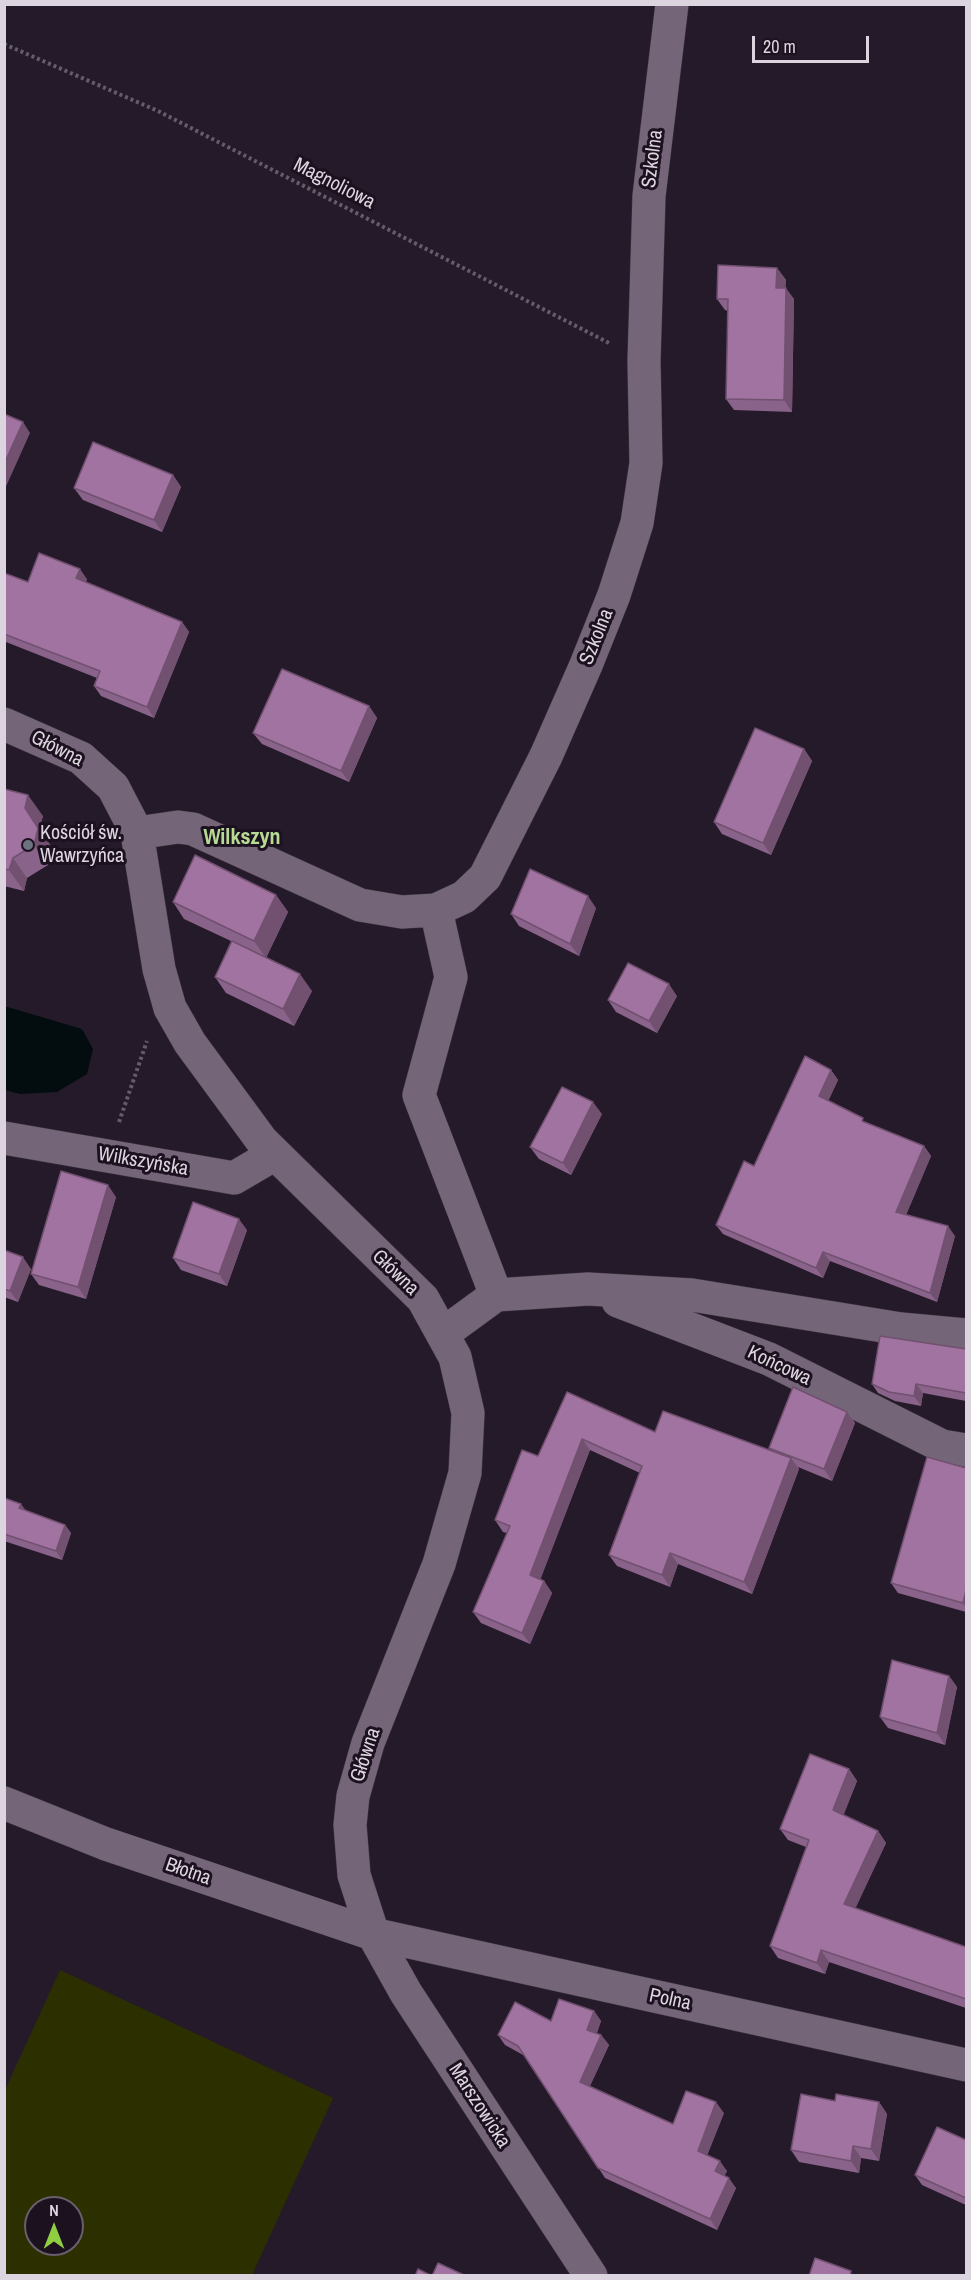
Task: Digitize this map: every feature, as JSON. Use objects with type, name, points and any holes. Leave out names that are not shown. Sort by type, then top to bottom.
[{"type":"street","name":"Szkolna","points":[[137,833],[178,827],[193,829],[360,905],[402,912],[436,910],[464,897],[485,877],[546,756],[614,595],[637,523],[646,463],[644,361],[649,196],[672,4]]},
{"type":"street","name":"Główna","points":[[4,724],[81,758],[98,772],[118,796],[137,833],[154,944],[170,1008],[206,1066],[275,1154],[423,1299],[444,1333],[463,1382],[468,1413],[465,1473],[439,1564],[368,1743],[353,1796],[350,1824],[354,1875],[373,1934]]},
{"type":"street","points":[[436,910],[451,977],[419,1095],[496,1294],[444,1333]]},
{"type":"street","name":"Wilkszyńska","points":[[4,1138],[234,1178],[275,1154]]},
{"type":"street","name":"Końcowa","points":[[588,1289],[769,1359],[942,1446],[966,1450]]},
{"type":"street","name":"Końcowa","points":[[496,1294],[588,1289],[692,1295],[901,1329],[966,1335]]},
{"type":"street","name":"Błotna","points":[[4,1803],[106,1844],[373,1934]]},
{"type":"street","name":"Polna","points":[[373,1934],[966,2065]]},
{"type":"street","name":"Marszowicka","points":[[373,1934],[429,2031],[591,2276]]},
{"type":"path","name":"Magnoliowa","points":[[4,44],[158,111],[644,361]]},
{"type":"path","points":[[106,1156],[147,1041],[170,1008]]},
{"type":"green space","points":[[60,1970],[333,2098],[252,2275],[5,2275],[5,2090]]},
{"type":"shaded area","points":[[4,1006],[82,1029],[93,1049],[87,1074],[57,1092],[20,1094],[5,1090]]},
{"type":"building","points":[[718,265],[777,268],[776,288],[786,288],[784,400],[726,399],[728,299],[717,299]]},
{"type":"building","points":[[4,414],[23,422],[4,464]]},
{"type":"building","points":[[93,442],[173,475],[154,520],[74,488]]},
{"type":"building","points":[[39,553],[80,569],[76,578],[182,622],[147,707],[94,686],[100,671],[4,634],[4,573],[28,582]]},
{"type":"building","points":[[282,669],[369,706],[341,771],[253,733]]},
{"type":"building","points":[[755,728],[804,749],[763,843],[714,822]]},
{"type":"building","points":[[4,789],[28,795],[25,808],[38,828],[34,845],[13,858],[9,870],[4,869]]},
{"type":"building","points":[[195,855],[276,895],[254,941],[173,902]]},
{"type":"building","points":[[530,869],[588,896],[570,944],[511,914]]},
{"type":"building","points":[[232,941],[300,974],[283,1009],[215,977]]},
{"type":"building","points":[[628,963],[669,984],[649,1021],[608,1000]]},
{"type":"building","points":[[805,1056],[831,1070],[819,1096],[863,1118],[862,1121],[924,1146],[896,1212],[948,1226],[930,1293],[823,1252],[816,1268],[716,1225],[744,1161],[754,1166]]},
{"type":"building","points":[[562,1087],[593,1102],[563,1163],[530,1147]]},
{"type":"building","points":[[61,1171],[108,1185],[78,1287],[31,1274]]},
{"type":"building","points":[[193,1202],[239,1219],[219,1274],[173,1258]]},
{"type":"building","points":[[4,1250],[23,1257],[10,1291],[4,1289]]},
{"type":"building","points":[[880,1336],[966,1349],[966,1393],[916,1384],[914,1396],[889,1392],[872,1384]]},
{"type":"building","points":[[793,1387],[847,1412],[824,1469],[769,1448]]},
{"type":"building","points":[[567,1392],[655,1432],[663,1411],[791,1458],[744,1582],[670,1553],[662,1575],[609,1555],[642,1466],[582,1439],[530,1575],[544,1581],[522,1633],[473,1612],[510,1526],[495,1520],[522,1450],[538,1456]]},
{"type":"building","points":[[927,1457],[966,1468],[966,1590],[963,1603],[891,1583]]},
{"type":"building","points":[[4,1498],[21,1504],[19,1508],[65,1525],[56,1551],[4,1534]]},
{"type":"building","points":[[892,1660],[949,1676],[937,1733],[880,1717]]},
{"type":"building","points":[[810,1754],[849,1769],[833,1810],[878,1831],[844,1904],[966,1947],[966,1999],[821,1950],[817,1963],[770,1946],[809,1840],[780,1829]]},
{"type":"building","points":[[559,1999],[594,2011],[587,2030],[601,2035],[580,2082],[673,2124],[686,2091],[716,2102],[698,2151],[720,2161],[715,2171],[729,2178],[710,2219],[598,2168],[518,2046],[498,2035],[515,2002],[551,2021]]},
{"type":"building","points":[[801,2094],[835,2101],[836,2094],[879,2102],[871,2149],[853,2146],[851,2161],[791,2150]]},
{"type":"building","points":[[937,2127],[966,2140],[966,2198],[915,2175]]},
{"type":"building","points":[[815,2258],[851,2271],[850,2276],[809,2276]]},
{"type":"building","points":[[438,2263],[466,2276],[432,2276]]},
{"type":"building","points":[[418,2269],[432,2276],[415,2276]]},
{"type":"place","name":"Kościół św. Wawrzyńca","points":[[28,845]]},
{"type":"district","name":"Wilkszyn","points":[[242,838]]}]
